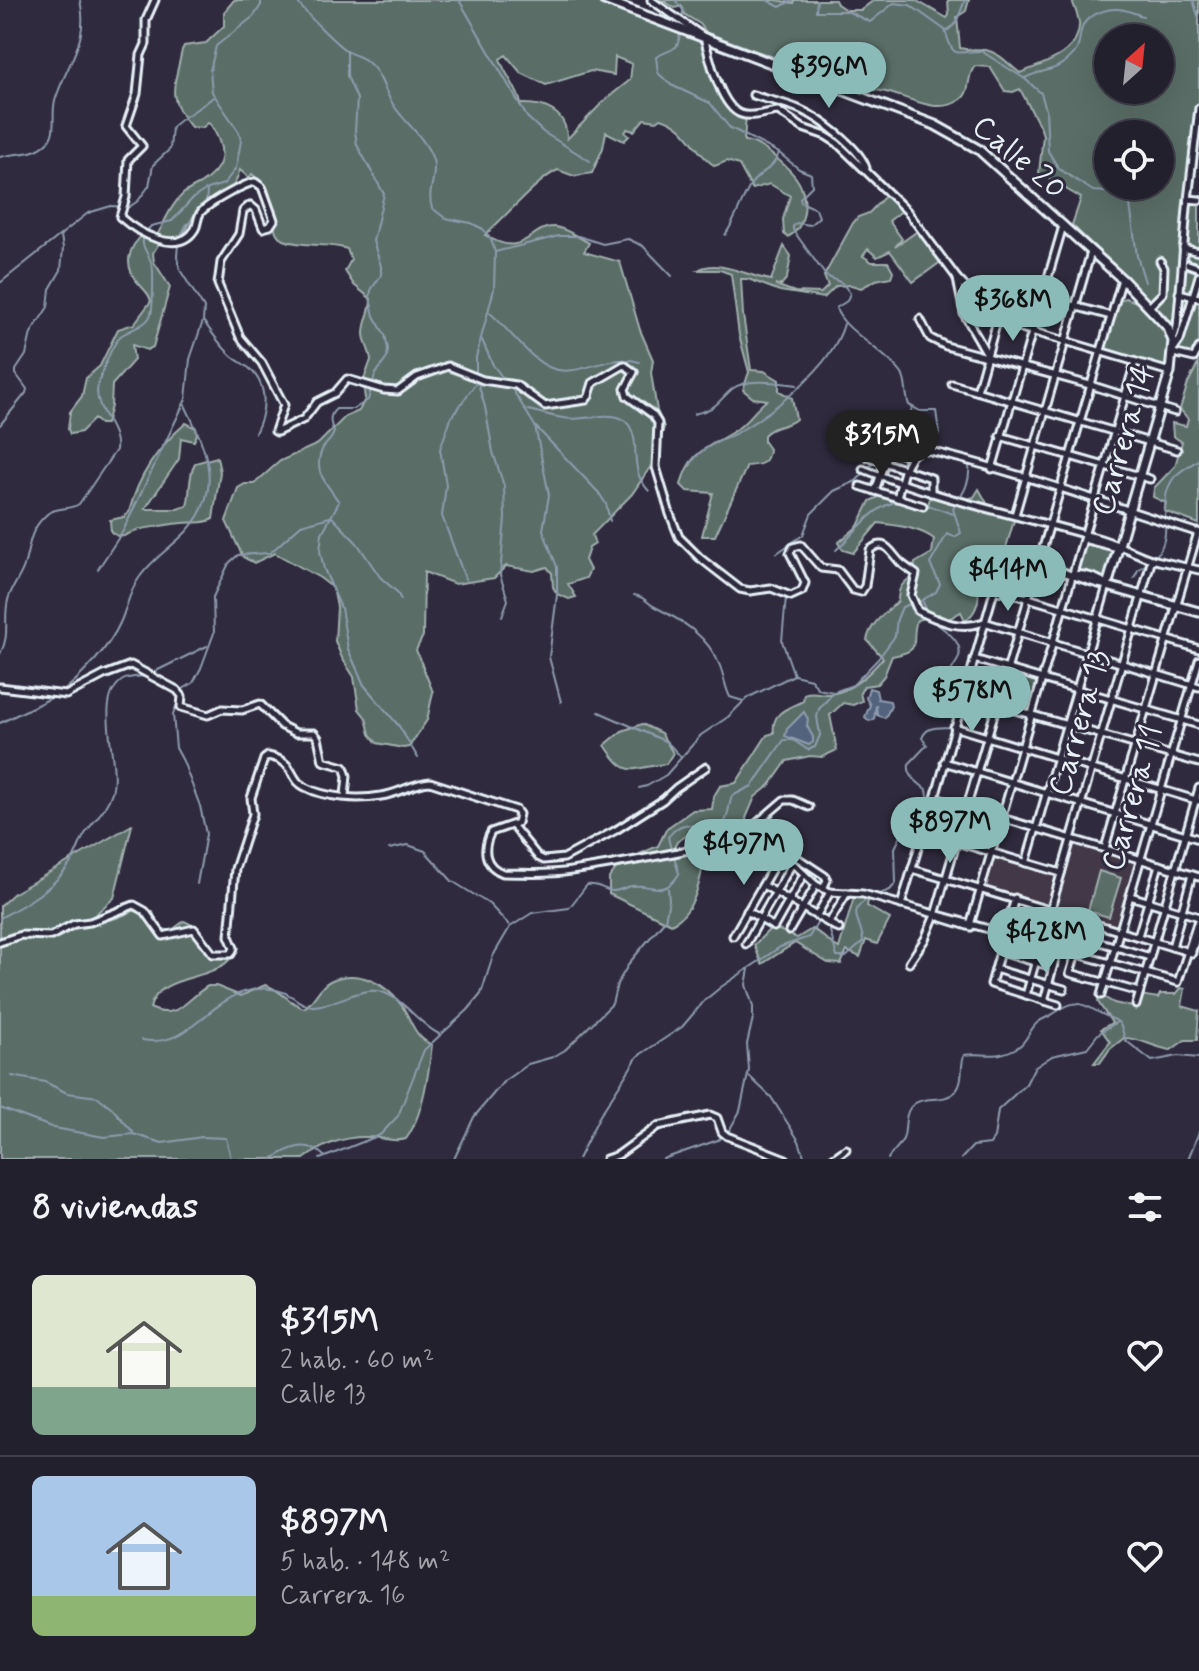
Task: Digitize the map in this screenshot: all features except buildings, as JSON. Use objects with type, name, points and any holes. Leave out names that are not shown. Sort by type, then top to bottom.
[{"type":"main road","name":"Calle 20","points":[[604,0],[957,136],[978,149],[1122,279],[1168,328],[1173,341]]},
{"type":"main road","points":[[1173,341],[1173,352]]},
{"type":"main road","name":"Carrera 14","points":[[1107,586],[1170,372],[1173,352]]},
{"type":"main road","points":[[1107,586],[1199,612]]},
{"type":"street","points":[[155,0],[146,20],[146,44],[141,55],[137,94],[126,126],[142,146],[128,160],[126,197],[120,217],[145,234],[174,243],[195,229],[198,218],[207,207],[246,184],[255,182],[262,187],[274,220],[270,226],[263,228],[254,208],[250,205],[243,211],[239,234],[221,262],[218,284],[240,337],[262,363],[284,405],[275,431],[304,419],[317,402],[335,393],[347,379],[398,391],[417,377],[448,366],[483,380],[516,385],[545,406],[588,398],[593,383],[624,365],[634,372],[625,389],[627,396],[658,423],[656,467],[679,537],[722,577],[744,591],[771,588],[788,596],[802,591],[804,579],[790,553],[793,547],[801,545],[821,568],[838,570],[853,590],[861,592],[867,577],[870,550],[889,546],[902,564],[916,574],[911,595],[918,611],[945,623],[964,627],[984,622],[1199,687]]},
{"type":"street","points":[[651,0],[704,37],[714,76],[735,111],[749,115],[774,111],[783,113],[803,128],[826,136],[866,169],[907,211],[957,278],[997,321],[1170,372]]},
{"type":"street","points":[[753,95],[810,115],[851,146],[863,160],[866,169]]},
{"type":"street","points":[[1173,341],[1177,327],[1188,199],[1196,163],[1199,108]]},
{"type":"street","points":[[1188,199],[1199,200]]},
{"type":"street","points":[[992,469],[1063,226]]},
{"type":"street","points":[[1183,248],[1199,252]]},
{"type":"street","points":[[1015,515],[1091,252]]},
{"type":"street","points":[[1149,307],[1163,293],[1164,268],[1160,261]]},
{"type":"street","points":[[1188,264],[1199,268]]},
{"type":"street","points":[[957,278],[964,314],[986,356]]},
{"type":"street","points":[[909,963],[925,939],[935,915],[1122,279]]},
{"type":"street","points":[[1198,280],[1196,297],[1173,352],[1194,358],[1199,348]]},
{"type":"street","points":[[1179,293],[1196,297]]},
{"type":"street","points":[[1041,297],[1111,316]]},
{"type":"street","points":[[920,319],[926,332],[937,343],[1175,412]]},
{"type":"street","points":[[977,391],[997,321]]},
{"type":"street","points":[[970,925],[1135,362]]},
{"type":"street","points":[[952,384],[1177,450]]},
{"type":"street","points":[[1000,436],[1150,479]]},
{"type":"street","points":[[861,440],[910,457]]},
{"type":"street","points":[[875,491],[889,449]]},
{"type":"street","points":[[897,498],[910,457],[917,450],[1061,487],[1095,501],[1199,532],[1105,848]]},
{"type":"street","points":[[868,457],[931,478],[931,493]]},
{"type":"street","points":[[863,469],[931,493],[1116,543],[1152,559],[1199,570]]},
{"type":"street","points":[[860,486],[923,506]]},
{"type":"street","points":[[1037,564],[1008,555],[1014,560],[1107,586]]},
{"type":"street","name":"Carrera 13","points":[[1026,995],[1152,559]]},
{"type":"street","points":[[1000,570],[933,795],[966,808],[1196,876],[1172,947]]},
{"type":"street","name":"Carrera 14","points":[[1026,863],[1107,586]]},
{"type":"street","points":[[994,590],[1199,649]]},
{"type":"street","points":[[974,659],[1199,725]]},
{"type":"street","name":"Carrera 11","points":[[1101,995],[1199,660]]},
{"type":"street","points":[[0,687],[63,696],[131,665],[177,690],[182,696],[181,707],[185,710],[208,715],[222,709],[242,710],[260,704],[282,726],[296,733],[314,733],[323,761],[344,767],[347,776],[345,796]]},
{"type":"street","points":[[963,695],[1199,763]]},
{"type":"street","points":[[954,727],[1197,800]]},
{"type":"street","points":[[0,942],[21,935],[51,936],[70,925],[90,922],[134,905],[145,911],[163,936],[194,929],[213,954],[231,954],[234,948],[229,936],[235,869],[253,814],[251,798],[264,759],[271,756],[287,763],[299,783],[322,794],[379,797],[430,782],[516,810],[519,818],[513,826],[491,832],[486,842],[488,862],[503,873],[571,871],[643,860],[729,841],[746,834],[766,838],[816,885],[830,892],[863,894],[1179,984],[1199,929]]},
{"type":"street","points":[[944,762],[1199,839]]},
{"type":"street","points":[[513,826],[538,857],[544,860],[564,858],[663,800],[706,767]]},
{"type":"street","points":[[1136,1005],[1199,788]]},
{"type":"street","points":[[809,807],[793,800],[784,800],[756,824],[783,849],[825,876],[827,880],[823,889]]},
{"type":"street","points":[[901,905],[923,832],[1061,873]]},
{"type":"street","points":[[733,936],[781,853]]},
{"type":"street","points":[[746,944],[792,864]]},
{"type":"street","points":[[1138,936],[1159,865]]},
{"type":"street","points":[[912,869],[1190,952]]},
{"type":"street","points":[[747,911],[774,927],[804,874]]},
{"type":"street","points":[[763,885],[839,929]]},
{"type":"street","points":[[789,931],[816,885]]},
{"type":"street","points":[[817,915],[830,892]]},
{"type":"street","points":[[829,923],[847,893]]},
{"type":"street","points":[[1130,896],[1199,917],[1190,952]]},
{"type":"street","points":[[1015,898],[992,985],[1058,1005]]},
{"type":"street","points":[[1010,915],[1150,957]]},
{"type":"street","points":[[1086,921],[1070,973],[1139,992]]},
{"type":"street","points":[[1040,945],[1075,956]]},
{"type":"street","points":[[1000,952],[1053,967]]},
{"type":"street","points":[[1044,1001],[1057,952]]},
{"type":"street","points":[[995,969],[1064,989]]},
{"type":"street","points":[[606,1159],[618,1155],[658,1126],[710,1115],[717,1118],[722,1132],[727,1136],[786,1159]]},
{"type":"street","points":[[832,1159],[846,1149]]},
{"type":"shaded area","points":[[1071,838],[1141,859],[1120,931],[981,889],[992,852],[1060,873]]},
{"type":"green space","points":[[234,0],[605,0],[708,38],[715,70],[724,91],[746,116],[744,141],[759,146],[776,158],[792,173],[803,194],[801,222],[788,237],[784,234],[783,219],[790,196],[770,184],[752,189],[739,165],[727,161],[715,166],[678,127],[661,118],[657,121],[644,119],[634,131],[627,129],[625,133],[629,136],[624,141],[606,132],[592,173],[574,176],[558,170],[550,174],[485,235],[498,242],[518,243],[539,231],[555,227],[589,243],[584,252],[620,262],[640,330],[653,360],[651,373],[657,411],[664,427],[655,460],[632,494],[592,535],[595,544],[589,548],[585,560],[590,570],[586,578],[568,584],[576,597],[569,599],[557,594],[552,573],[547,567],[534,571],[506,566],[494,578],[455,584],[424,572],[423,636],[416,650],[433,692],[427,720],[409,747],[377,743],[370,734],[366,718],[359,709],[354,677],[335,641],[337,607],[333,588],[275,553],[254,563],[243,557],[226,521],[238,488],[254,484],[280,461],[318,444],[345,417],[359,411],[365,399],[363,382],[371,360],[364,333],[371,299],[354,285],[345,271],[351,260],[347,249],[284,240],[275,230],[267,187],[252,174],[249,178],[240,170],[227,196],[216,203],[200,206],[178,240],[172,244],[161,240],[153,253],[154,262],[170,287],[153,347],[147,350],[132,345],[134,360],[112,385],[106,424],[94,419],[81,432],[70,434],[68,429],[70,412],[82,396],[86,378],[100,366],[118,329],[134,324],[151,301],[129,265],[135,244],[146,232],[156,237],[178,199],[209,178],[219,165],[220,143],[211,125],[191,127],[178,107],[174,91],[184,46],[206,43],[224,26],[224,12]],"holes":[[[506,55],[521,73],[546,85],[591,71],[614,75],[615,57],[632,64],[630,80],[605,100],[567,139],[563,122],[553,111],[538,105],[521,104],[500,59]]]},
{"type":"green space","points":[[662,0],[776,0],[794,3],[794,0],[835,0],[846,10],[861,10],[874,0],[915,0],[947,18],[948,0],[969,0],[966,11],[957,17],[960,48],[991,52],[1020,73],[1057,57],[1072,44],[1079,23],[1072,0],[1199,0],[1199,116],[1192,198],[1199,201],[1199,347],[1194,357],[1176,353],[1177,330],[1174,324],[1072,225],[1081,198],[1039,173],[1041,129],[1020,89],[1005,91],[990,67],[975,66],[966,93],[960,100],[950,105],[928,105],[883,91],[871,92],[707,33],[700,24],[684,14],[682,6],[675,8]]},
{"type":"green space","points":[[889,192],[904,209],[889,221],[902,239],[895,247],[919,230],[942,261],[913,282],[890,251],[877,257],[868,249],[863,256],[872,262],[888,262],[893,271],[891,277],[861,288],[836,286],[824,298],[780,291],[741,279],[751,370],[764,371],[779,380],[779,391],[792,398],[796,419],[764,435],[769,449],[767,458],[760,464],[747,466],[715,536],[702,536],[713,493],[687,491],[681,485],[689,465],[694,457],[738,428],[767,400],[753,398],[743,390],[749,372],[739,335],[731,274],[720,270],[698,270],[725,267],[771,280],[784,246],[791,256],[787,278],[781,285],[775,285],[795,292],[821,293],[828,286],[824,276],[853,223],[858,217],[869,213]]},
{"type":"green space","points":[[1125,298],[1147,308],[1162,324],[1168,343],[1165,367],[1105,348],[1118,302]]},
{"type":"green space","points":[[1199,362],[1199,524],[1164,511],[1166,503],[1153,497],[1154,488],[1175,466],[1182,442],[1173,436],[1172,423],[1186,426],[1188,419],[1180,409]]},
{"type":"green space","points":[[186,423],[196,428],[194,441],[181,438],[179,459],[145,509],[187,506],[195,463],[217,457],[220,472],[213,519],[140,529],[119,537],[111,532],[110,520],[124,517],[129,512],[151,463]]},
{"type":"green space","points":[[932,488],[941,495],[957,499],[974,497],[979,489],[989,507],[1015,517],[995,585],[987,582],[978,591],[972,615],[965,620],[961,612],[945,621],[939,614],[917,620],[912,648],[892,656],[877,684],[864,686],[860,693],[862,701],[853,705],[843,703],[830,715],[837,750],[822,757],[787,761],[770,785],[755,797],[746,818],[748,830],[689,834],[677,842],[671,853],[704,846],[707,849],[696,892],[680,918],[671,924],[609,894],[609,878],[621,862],[658,846],[667,828],[693,810],[712,809],[720,786],[736,783],[767,735],[774,733],[775,720],[781,712],[803,701],[804,694],[830,694],[853,686],[883,658],[867,640],[869,634],[898,601],[901,586],[913,576],[915,563],[932,553],[934,539],[914,529],[878,523],[853,553],[843,550],[838,543],[858,526],[870,501],[887,493],[923,507],[928,506]]},
{"type":"green space","points":[[1084,542],[1115,551],[1106,581],[1075,571]]},
{"type":"green space","points":[[1006,669],[1042,679],[1032,714],[996,704]]},
{"type":"green space","points":[[642,724],[661,733],[673,753],[666,764],[625,768],[605,745],[622,731]]},
{"type":"green space","points":[[132,825],[114,898],[91,918],[113,919],[145,907],[153,912],[164,929],[172,930],[184,921],[191,924],[215,952],[229,960],[209,972],[163,989],[150,1008],[160,1012],[175,1010],[208,986],[241,996],[265,985],[304,1008],[330,981],[350,976],[370,980],[395,998],[417,1033],[432,1045],[421,1107],[406,1139],[351,1138],[326,1146],[304,1159],[0,1159],[0,906],[14,893]]},
{"type":"green space","points":[[1099,871],[1121,878],[1109,917],[1088,911]]},
{"type":"green space","points":[[855,894],[869,895],[867,906],[890,919],[877,944],[866,940],[860,957],[847,951],[841,964],[828,963],[795,943],[762,964],[754,945],[772,927],[797,938],[812,929],[839,948]]},
{"type":"green space","points":[[1181,988],[1185,989],[1182,1006],[1199,1011],[1197,1040],[1185,1040],[1171,1050],[1124,1038],[1110,1049],[1100,1063],[1094,1063],[1110,1042],[1101,1029],[1112,1023],[1098,1002],[1100,995],[1114,1003],[1132,1007],[1140,995],[1158,998],[1160,994],[1176,994]]},
{"type":"water","points":[[869,688],[876,690],[878,699],[890,701],[885,718],[877,715],[876,705],[874,720],[869,721],[865,717],[870,705],[866,698]]},
{"type":"water","points":[[804,712],[813,737],[809,745],[785,736],[787,729]]},
{"type":"waterway","points":[[0,157],[36,150],[50,138],[55,101],[82,29],[80,0]]},
{"type":"waterway","points":[[0,654],[6,634],[8,600],[24,566],[36,527],[49,513],[79,504],[116,450],[114,435],[100,407],[97,391],[106,361],[118,339],[142,324],[151,314],[153,268],[143,245],[146,232],[151,226],[172,221],[193,198],[207,189],[224,184],[236,168],[241,141],[239,132],[212,92],[210,71],[216,46],[254,16],[261,0]]},
{"type":"waterway","points":[[296,0],[336,42],[371,65],[394,106],[426,145],[434,166],[430,196],[432,208],[445,218],[471,223],[483,229],[491,239],[495,252],[494,289],[476,357],[476,376],[504,486],[505,518],[500,575],[508,600],[502,616]]},
{"type":"waterway","points":[[459,0],[527,117],[543,132],[590,161]]},
{"type":"waterway","points":[[675,0],[683,10],[682,21]]},
{"type":"waterway","points":[[767,0],[780,7],[793,0]]},
{"type":"waterway","points":[[817,0],[816,11],[847,11],[870,22],[894,3],[910,5],[945,30],[956,52],[981,51],[1025,79],[1041,93],[1046,110],[1048,151],[1059,169],[1093,191],[1121,193],[1129,197],[1137,256],[1145,282]]},
{"type":"waterway","points":[[946,32],[956,23],[965,0]]},
{"type":"waterway","points":[[1193,0],[1199,19]]},
{"type":"waterway","points":[[1025,78],[1059,66],[1071,57],[1078,47],[1084,24],[1097,14],[1118,9],[1143,16]]},
{"type":"waterway","points":[[680,31],[676,47],[656,57],[658,73],[671,85],[710,103],[729,127],[811,174],[812,186],[800,198],[801,202],[816,209],[819,217],[810,225],[797,223],[793,230],[826,276],[842,283],[850,293],[847,301],[836,308],[840,316],[902,374],[909,405],[920,411],[936,411],[939,432],[932,449]]},
{"type":"waterway","points":[[347,51],[347,76],[357,99],[357,145],[384,194],[373,241],[381,275],[371,290],[370,298],[388,349],[387,358],[375,375],[368,400],[354,409],[336,409],[331,417],[334,432],[323,448],[319,464],[322,477],[339,502],[322,533],[320,551],[324,569],[341,608],[348,649],[364,685],[399,726],[418,758]]},
{"type":"waterway","points":[[0,283],[88,213],[111,206],[129,207],[138,201],[149,186],[153,165],[170,149],[172,127],[213,97]]},
{"type":"waterway","points":[[725,235],[752,183],[778,155]]},
{"type":"waterway","points":[[206,204],[207,191]]},
{"type":"waterway","points":[[180,237],[187,224],[196,218]]},
{"type":"waterway","points":[[0,425],[26,393],[27,389],[16,370],[26,355],[31,333],[48,307],[50,289],[61,270],[61,236]]},
{"type":"waterway","points":[[495,252],[559,236],[578,236],[603,244],[628,239],[643,246],[672,276]]},
{"type":"waterway","points":[[98,569],[123,531],[186,399],[190,359],[203,321],[204,308],[180,270],[178,243]]},
{"type":"waterway","points":[[489,312],[527,351],[551,368],[572,370],[616,360],[639,362]]},
{"type":"waterway","points":[[204,322],[225,349],[249,368],[260,383],[264,399],[262,417],[255,433]]},
{"type":"waterway","points":[[690,466],[699,453],[740,431],[786,399],[828,356],[844,324]]},
{"type":"waterway","points":[[482,340],[493,365],[506,382]]},
{"type":"waterway","points":[[466,581],[442,516],[446,485],[440,449],[451,418],[476,383]]},
{"type":"waterway","points":[[694,414],[713,407],[732,389],[746,383],[797,385]]},
{"type":"waterway","points":[[511,387],[535,426],[549,495],[543,530],[557,567],[557,595],[549,657],[561,702]]},
{"type":"waterway","points":[[61,693],[102,652],[120,623],[139,578],[187,531],[206,500],[209,484],[205,453],[185,405]]},
{"type":"waterway","points":[[893,448],[905,430],[912,408]]},
{"type":"waterway","points":[[528,410],[571,419],[620,418],[632,432],[637,470],[649,491]]},
{"type":"waterway","points":[[536,427],[599,493],[606,504],[610,521]]},
{"type":"waterway","points":[[868,468],[887,452]]},
{"type":"waterway","points":[[917,603],[936,592],[940,584],[930,564],[947,534],[955,537],[961,533],[953,509],[969,478],[969,466],[934,455]]},
{"type":"waterway","points":[[1154,558],[1164,539],[1168,489],[1176,476],[1199,459]]},
{"type":"waterway","points":[[777,553],[803,535],[811,514],[834,491],[856,481],[864,473]]},
{"type":"waterway","points":[[836,550],[873,513],[901,501]]},
{"type":"waterway","points":[[919,502],[953,514]]},
{"type":"waterway","points":[[197,884],[206,834],[200,806],[176,748],[173,714],[183,689],[193,683],[201,668],[214,633],[213,597],[229,563],[238,555],[270,553],[301,525],[330,517]]},
{"type":"waterway","points":[[332,517],[357,543],[380,577],[397,592],[401,600]]},
{"type":"waterway","points":[[1134,578],[1138,570],[1149,562]]},
{"type":"waterway","points":[[634,595],[694,630],[715,655],[730,697],[743,701]]},
{"type":"waterway","points":[[786,597],[782,641],[794,675]]},
{"type":"waterway","points":[[923,602],[928,614]]},
{"type":"waterway","points":[[671,850],[668,837],[682,825],[709,831],[721,827],[732,796],[752,786],[784,740],[793,740],[808,750],[815,747],[820,735],[819,709],[834,692],[853,685],[878,659],[895,636],[902,607],[911,604]]},
{"type":"waterway","points":[[931,619],[951,635],[960,651],[949,676],[959,704]]},
{"type":"waterway","points":[[152,673],[207,646]]},
{"type":"waterway","points":[[639,788],[666,775],[701,735],[728,717],[747,698],[794,675],[811,679],[818,689],[833,692]]},
{"type":"waterway","points":[[0,918],[30,901],[58,879],[107,804],[114,779],[109,701],[114,689],[123,680],[147,676]]},
{"type":"waterway","points":[[0,723],[55,696]]},
{"type":"waterway","points":[[599,712],[667,742],[681,757]]},
{"type":"waterway","points":[[877,895],[890,890],[896,883],[895,848],[912,813],[924,809],[929,802],[927,790],[911,776],[909,764],[927,745],[922,738],[927,731],[951,727],[955,721]]},
{"type":"waterway","points":[[389,849],[408,845],[425,851],[452,881],[489,904],[509,925]]},
{"type":"waterway","points":[[320,1159],[380,1135],[398,1116],[424,1050],[481,994],[493,956],[510,927],[532,913],[569,908],[587,885],[612,891],[632,886],[668,886],[679,874],[674,856]]},
{"type":"waterway","points":[[454,1159],[474,1117],[504,1081],[528,1064],[565,1050],[612,1004],[617,984],[630,962],[665,920],[668,888]]},
{"type":"waterway","points":[[578,1159],[599,1117],[638,1056],[682,1027],[721,987],[780,947],[809,937],[818,922],[829,927],[837,957],[846,957],[863,942],[856,912],[871,897]]},
{"type":"waterway","points":[[663,1159],[718,1140],[730,1129],[740,1111],[749,1070],[747,1044],[753,1018],[753,1006],[746,985],[749,969]]},
{"type":"waterway","points":[[142,1040],[157,1041],[182,1033],[225,1001],[258,989],[278,990],[313,1006],[367,991],[385,993],[439,1034]]},
{"type":"waterway","points":[[888,1159],[903,1139],[910,1108],[920,1101],[945,1097],[956,1091],[964,1055],[1010,1051],[1021,1045],[1039,1021],[1070,1004],[1085,1005],[1117,1021],[1125,1040],[1152,1061],[1178,1056],[1199,1058]]},
{"type":"waterway","points":[[961,1159],[973,1146],[990,1144],[994,1138],[998,1110],[1026,1084],[1034,1068],[1052,1056],[1087,1048],[1098,1034],[1117,1022]]},
{"type":"waterway","points":[[12,1076],[45,1082],[67,1093],[98,1097],[133,1132]]},
{"type":"waterway","points":[[749,1076],[771,1097],[799,1141],[805,1159]]},
{"type":"waterway","points":[[0,1108],[54,1128],[104,1137],[133,1134],[162,1143],[202,1137],[226,1138],[231,1159]]},
{"type":"waterway","points":[[1188,1159],[1199,1132]]},
{"type":"waterway","points":[[272,1159],[298,1147],[311,1148],[324,1156]]}]
